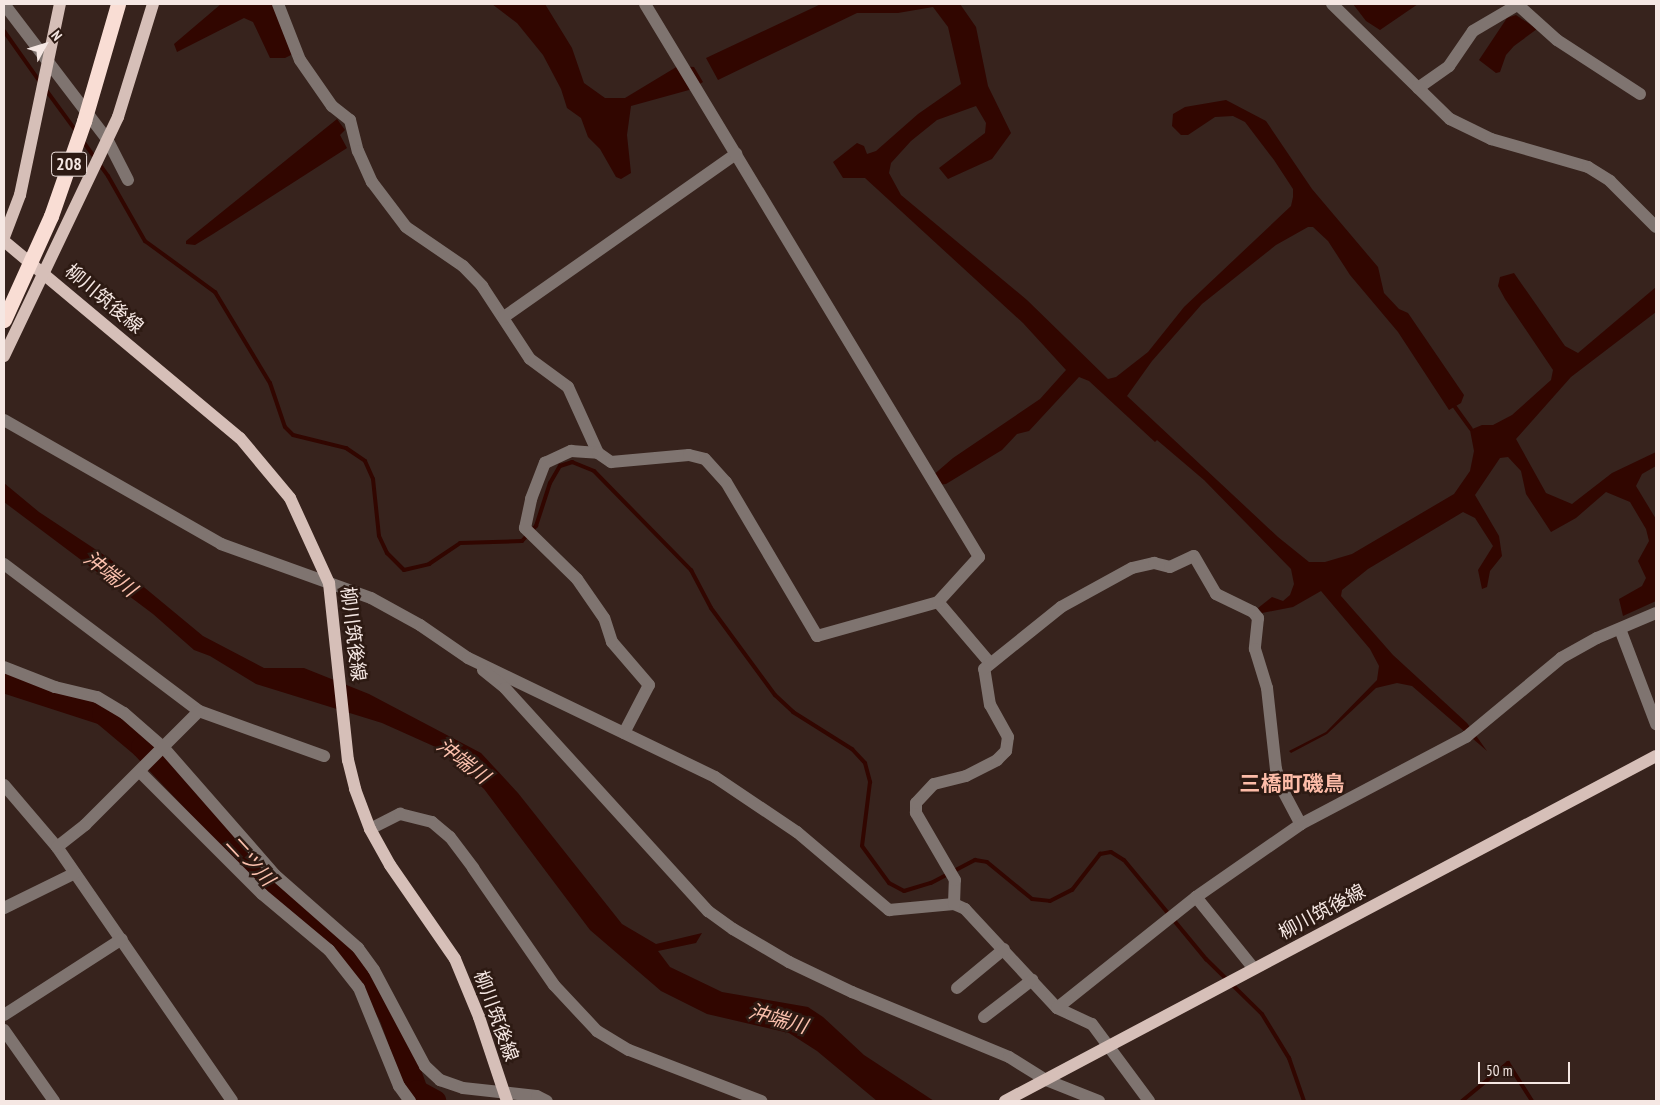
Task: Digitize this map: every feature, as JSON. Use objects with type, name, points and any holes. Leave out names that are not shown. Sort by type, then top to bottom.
[{"type":"highway","name":"208","points":[[4,303],[44,214],[78,118],[111,4]]},
{"type":"highway","name":"208","points":[[4,320],[51,216],[84,121],[118,4]]},
{"type":"main road","points":[[4,237],[20,195],[60,4]]},
{"type":"main road","points":[[4,356],[42,271],[83,193],[118,117],[153,4]]},
{"type":"main road","name":"柳川筑後線","points":[[4,241],[240,438],[290,498],[328,583],[332,600],[348,760],[370,829],[390,865],[455,959],[496,1066],[505,1097]]},
{"type":"main road","name":"柳川筑後線","points":[[1005,1101],[1656,756]]},
{"type":"street","points":[[4,4],[128,180]]},
{"type":"street","points":[[278,4],[300,60],[332,106],[350,120],[358,151],[372,182],[406,227],[462,266],[482,286],[530,359],[568,387],[598,453]]},
{"type":"street","points":[[624,733],[649,685],[612,642],[604,618],[577,579],[525,528],[531,499],[545,463],[571,451],[598,453],[611,462],[689,455],[705,460],[726,482],[817,636],[938,602],[977,560],[978,552],[645,4]]},
{"type":"street","points":[[1332,4],[1450,119],[1491,139],[1588,167],[1610,181],[1656,227]]},
{"type":"street","points":[[1418,88],[1449,66],[1473,31],[1499,8],[1518,4],[1557,40],[1640,94]]},
{"type":"street","points":[[504,317],[736,154]]},
{"type":"street","points":[[4,420],[221,544],[371,598],[420,625],[468,658],[505,688],[708,911],[733,929],[789,962],[1009,1057],[1046,1080],[1099,1101]]},
{"type":"street","points":[[954,904],[955,880],[916,814],[916,803],[934,784],[966,776],[997,760],[1006,751],[1008,736],[990,705],[984,669],[989,662],[1061,607],[1095,586],[1132,568],[1154,563],[1170,567],[1194,556],[1216,594],[1253,612],[1258,618],[1255,649],[1267,688],[1276,769],[1282,790],[1301,824]]},
{"type":"street","points":[[4,564],[199,710],[324,756]]},
{"type":"street","points":[[938,602],[989,662]]},
{"type":"street","points":[[1057,1008],[1196,897],[1301,824],[1466,737],[1561,658],[1620,628],[1656,613]]},
{"type":"street","points":[[1620,628],[1656,724]]},
{"type":"street","points":[[468,658],[715,777],[763,806],[889,910],[954,904],[976,919],[1057,1008],[1092,1024],[1149,1101]]},
{"type":"street","points":[[4,668],[55,687],[97,697],[124,713],[163,748],[276,875],[358,948],[369,964],[424,1066],[440,1080],[463,1088],[505,1097],[542,1098]]},
{"type":"street","points":[[57,847],[85,825],[140,772],[199,710]]},
{"type":"street","points":[[140,772],[262,894],[329,950],[352,978],[373,1017],[399,1086],[410,1101]]},
{"type":"street","points":[[4,785],[57,847],[232,1101]]},
{"type":"street","points":[[370,829],[400,814],[432,822],[450,838],[473,868],[554,986],[597,1031],[629,1050],[761,1101]]},
{"type":"street","points":[[4,908],[75,873]]},
{"type":"street","points":[[1196,897],[1254,969]]},
{"type":"street","points":[[4,1015],[122,939]]},
{"type":"street","points":[[957,988],[1004,949]]},
{"type":"street","points":[[352,978],[369,964]]},
{"type":"street","points":[[984,1017],[1032,980]]},
{"type":"street","points":[[4,1030],[54,1101]]},
{"type":"water","points":[[221,4],[272,4],[293,51],[291,55],[285,58],[270,58],[253,22],[244,18],[177,52],[174,44]]},
{"type":"water","points":[[492,4],[545,4],[572,48],[584,83],[605,98],[625,98],[678,66],[694,67],[703,82],[689,90],[631,106],[627,135],[631,173],[621,179],[616,177],[600,149],[588,137],[581,118],[567,108],[561,89],[543,55],[517,23]]},
{"type":"water","points":[[821,4],[960,4],[976,27],[988,86],[1011,133],[992,159],[948,179],[939,168],[985,133],[986,123],[976,106],[937,120],[911,141],[891,163],[889,173],[901,195],[1027,300],[1108,379],[1116,377],[1148,352],[1184,307],[1291,206],[1293,189],[1245,122],[1233,116],[1215,117],[1188,135],[1181,135],[1172,126],[1173,114],[1185,107],[1226,100],[1266,121],[1312,189],[1378,267],[1384,293],[1399,309],[1408,313],[1464,395],[1461,403],[1449,410],[1398,332],[1350,275],[1328,241],[1313,227],[1308,227],[1276,245],[1202,304],[1152,361],[1127,396],[1278,537],[1309,562],[1325,562],[1352,554],[1454,494],[1470,471],[1474,451],[1470,430],[1482,425],[1493,425],[1512,415],[1551,380],[1553,370],[1505,299],[1498,286],[1500,277],[1514,273],[1565,346],[1578,353],[1656,287],[1656,312],[1571,377],[1516,439],[1546,493],[1572,504],[1612,473],[1656,452],[1656,466],[1642,474],[1636,486],[1656,519],[1656,601],[1623,616],[1619,599],[1642,586],[1646,578],[1638,561],[1649,541],[1646,529],[1630,502],[1606,492],[1576,518],[1551,532],[1526,494],[1521,471],[1508,457],[1500,458],[1475,495],[1499,536],[1502,556],[1490,571],[1487,587],[1482,589],[1478,570],[1493,546],[1475,518],[1463,512],[1368,569],[1342,590],[1341,596],[1393,655],[1467,723],[1487,751],[1412,686],[1397,683],[1376,688],[1327,734],[1291,753],[1289,751],[1326,732],[1377,680],[1379,666],[1370,649],[1321,591],[1293,607],[1262,613],[1258,608],[1272,597],[1283,601],[1290,595],[1294,584],[1291,569],[1204,480],[1157,440],[1155,442],[1089,381],[1079,377],[1029,431],[1017,434],[1002,450],[946,484],[937,485],[931,477],[953,458],[1040,399],[1066,370],[1023,323],[865,178],[843,178],[833,162],[857,143],[864,146],[867,154],[876,151],[918,114],[961,84],[948,27],[933,7],[898,13],[857,13],[718,80],[706,58]]},
{"type":"water","points":[[1353,4],[1418,4],[1380,30],[1366,21]]},
{"type":"water","points":[[1516,15],[1537,29],[1514,46],[1506,55],[1500,72],[1496,73],[1479,60],[1507,18]]},
{"type":"water","points":[[337,119],[345,130],[340,135],[347,148],[195,245],[186,244],[186,241]]},
{"type":"water","name":"沖端川","points":[[4,483],[39,512],[110,559],[203,636],[264,668],[304,668],[369,694],[481,753],[518,793],[622,924],[656,944],[702,933],[696,943],[658,951],[670,967],[722,992],[808,1007],[823,1017],[864,1055],[934,1101],[877,1101],[817,1051],[789,1033],[707,1014],[661,991],[590,930],[484,789],[440,749],[382,723],[256,684],[210,656],[194,650],[153,614],[4,502]]},
{"type":"waterway","points":[[4,31],[40,82]]},
{"type":"waterway","points":[[46,90],[76,131]]},
{"type":"waterway","points":[[82,140],[108,176],[145,241],[215,292],[270,383],[285,427],[293,435],[346,448],[365,461],[373,479],[379,536],[387,553],[404,570],[429,564],[460,543],[522,541],[536,526],[550,483],[560,466],[572,462],[594,471],[691,570],[711,608],[775,695],[793,712],[852,749],[865,763],[870,782],[862,846],[889,883],[904,891],[931,883],[975,860],[987,862],[1032,899],[1050,901],[1072,890],[1100,854],[1111,852],[1124,860],[1206,959],[1262,1014],[1289,1058],[1304,1101]]},
{"type":"waterway","points":[[1455,407],[1471,429]]},
{"type":"waterway","name":"二ツ川","points":[[4,682],[103,714],[142,747],[284,897],[355,958],[390,1016],[417,1091],[435,1101]]},
{"type":"waterway","points":[[1462,1101],[1508,1063],[1532,1101]]},
{"type":"district","name":"三橋町磯鳥","points":[[1292,784]]}]
